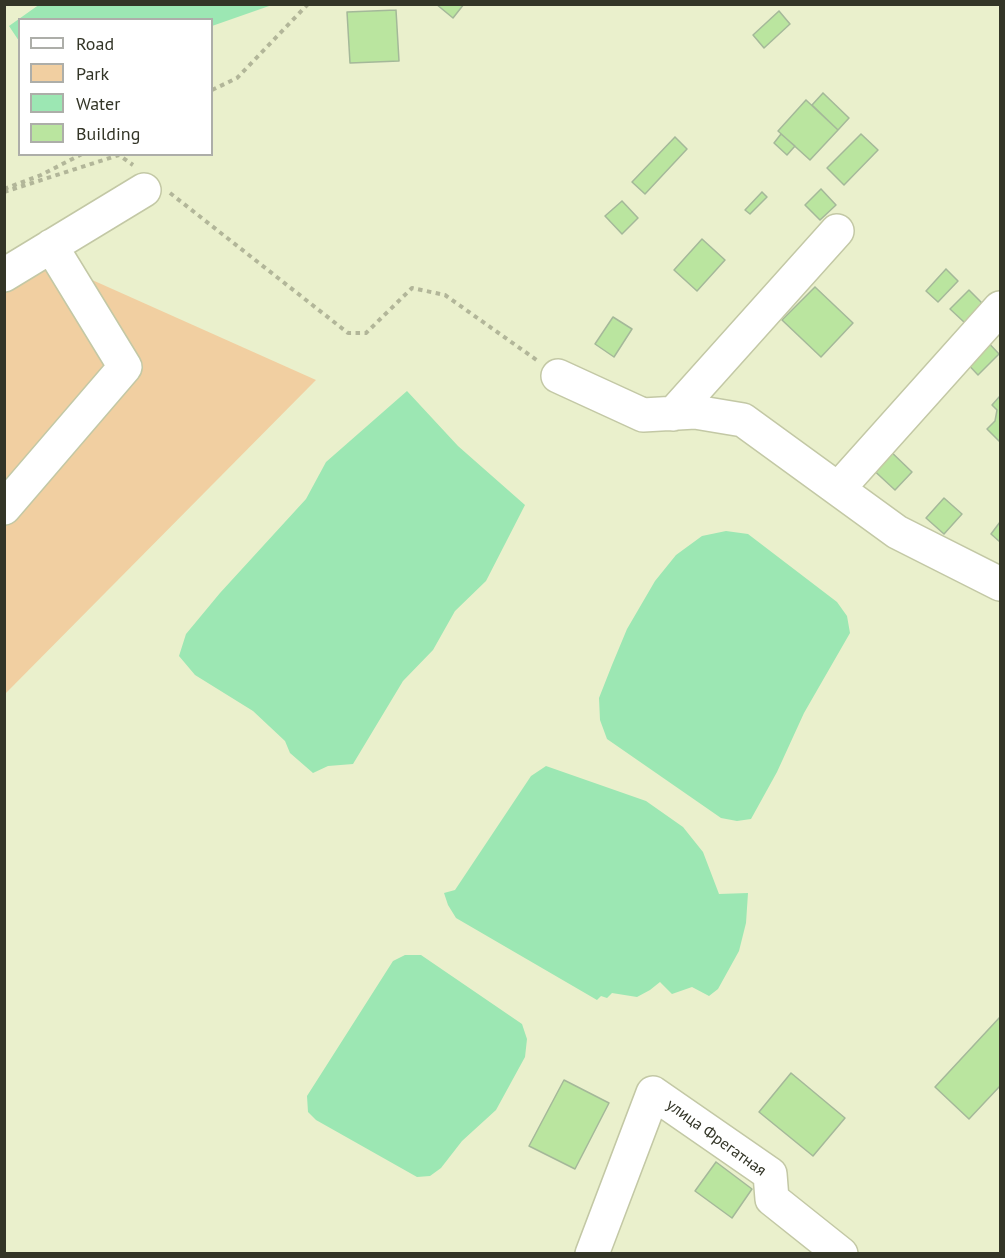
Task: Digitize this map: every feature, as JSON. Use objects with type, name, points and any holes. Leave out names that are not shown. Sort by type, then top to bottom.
[{"type":"street","points":[[4,275],[147,182]]},
{"type":"street","points":[[673,414],[837,231]]},
{"type":"street","points":[[4,508],[125,367],[51,246]]},
{"type":"street","points":[[838,489],[1000,308]]},
{"type":"street","points":[[558,376],[643,415],[694,412],[743,420],[897,532],[1000,584]]},
{"type":"street","name":"улица Фрегатная","points":[[592,1254],[653,1093],[770,1174],[772,1199],[841,1254]]},
{"type":"path","points":[[213,90],[237,78],[308,4]]},
{"type":"path","points":[[4,190],[78,156]]},
{"type":"path","points":[[4,190],[116,156]]},
{"type":"path","points":[[120,156],[147,182],[348,333],[366,333],[411,288],[445,295],[558,376]]},
{"type":"green space","points":[[43,258],[316,380],[5,694],[5,273]]},
{"type":"water","points":[[40,4],[272,4],[213,26],[213,18],[20,18]]},
{"type":"water","points":[[18,20],[18,40],[9,26]]},
{"type":"water","points":[[407,391],[458,446],[525,505],[486,581],[455,611],[433,650],[403,681],[353,764],[328,766],[313,773],[290,753],[285,741],[253,711],[195,675],[179,656],[186,634],[220,593],[306,499],[326,462]]},
{"type":"water","points":[[726,531],[748,534],[837,602],[847,616],[850,633],[804,713],[777,772],[751,819],[737,821],[721,818],[607,739],[600,720],[599,698],[627,629],[655,581],[676,555],[702,536]]},
{"type":"water","points":[[546,766],[646,801],[683,827],[703,852],[719,894],[748,893],[746,923],[739,951],[718,989],[709,996],[692,987],[672,994],[660,982],[637,997],[612,993],[607,998],[601,996],[597,1000],[456,918],[444,893],[455,890],[531,776]]},
{"type":"water","points":[[405,955],[421,955],[522,1024],[527,1039],[525,1057],[496,1110],[462,1141],[441,1168],[430,1176],[417,1177],[316,1120],[308,1112],[307,1096],[393,961]]},
{"type":"building","points":[[436,4],[464,4],[453,18]]},
{"type":"building","points":[[396,10],[399,61],[350,63],[347,12]]},
{"type":"building","points":[[779,11],[790,24],[764,48],[753,35]]},
{"type":"building","points":[[823,93],[849,118],[838,130],[812,105]]},
{"type":"building","points":[[806,100],[838,130],[810,160],[778,131]]},
{"type":"building","points":[[781,134],[795,146],[787,155],[774,143]]},
{"type":"building","points":[[861,134],[878,150],[844,185],[827,168]]},
{"type":"building","points":[[675,137],[687,149],[645,194],[632,182]]},
{"type":"building","points":[[821,189],[836,205],[820,220],[805,205]]},
{"type":"building","points":[[762,192],[767,197],[750,214],[745,210]]},
{"type":"building","points":[[622,201],[638,218],[622,234],[605,216]]},
{"type":"building","points":[[702,239],[725,260],[697,291],[674,270]]},
{"type":"building","points":[[946,269],[958,281],[938,302],[926,291]]},
{"type":"building","points":[[815,287],[853,323],[821,357],[782,320]]},
{"type":"building","points":[[969,290],[983,304],[965,323],[950,309]]},
{"type":"building","points":[[613,317],[632,329],[614,357],[595,344]]},
{"type":"building","points":[[984,338],[999,354],[978,375],[963,359]]},
{"type":"building","points":[[1000,396],[1000,442],[987,429],[995,421],[997,410],[992,405]]},
{"type":"building","points":[[885,446],[912,472],[895,490],[868,465]]},
{"type":"building","points":[[944,498],[962,514],[944,534],[926,518]]},
{"type":"building","points":[[1000,522],[1000,542],[991,534]]},
{"type":"building","points":[[1000,1017],[1000,1086],[969,1119],[935,1087]]},
{"type":"building","points":[[791,1073],[845,1118],[813,1156],[759,1112]]},
{"type":"building","points":[[564,1080],[609,1103],[575,1169],[529,1146]]},
{"type":"building","points":[[716,1162],[752,1189],[732,1218],[695,1191]]}]
